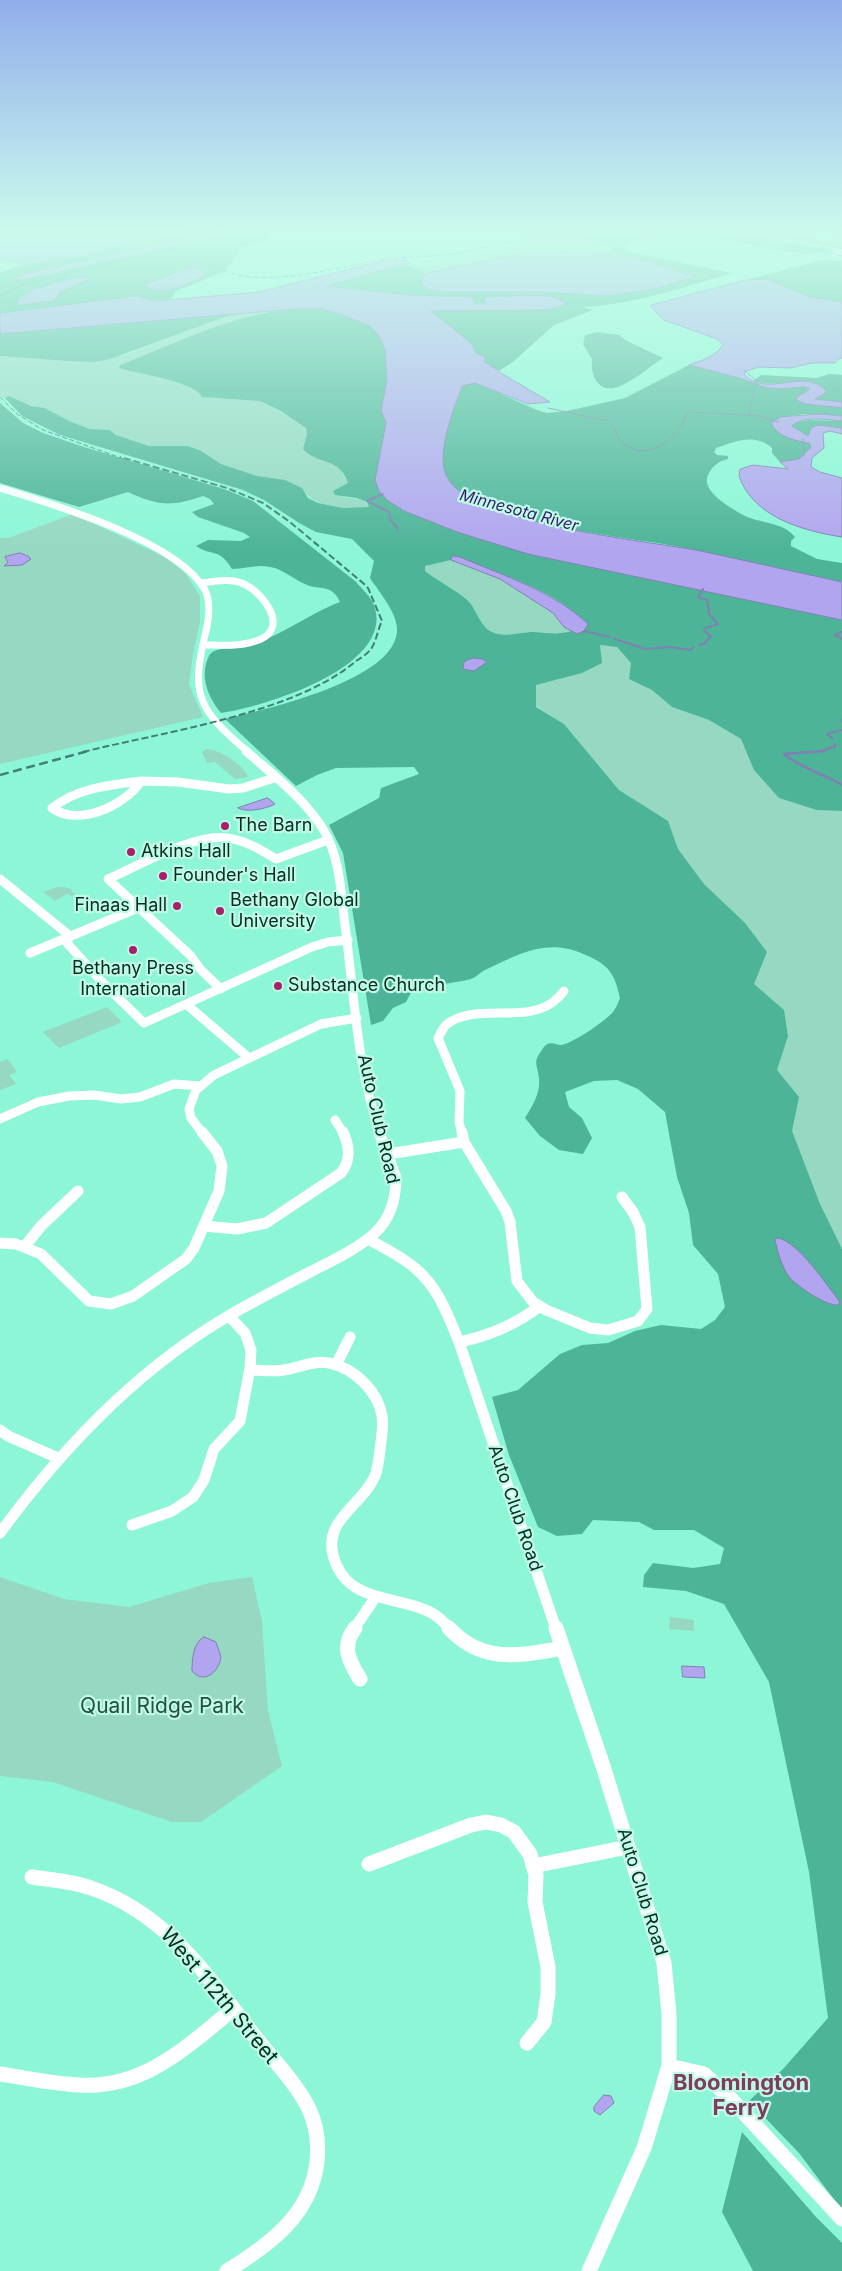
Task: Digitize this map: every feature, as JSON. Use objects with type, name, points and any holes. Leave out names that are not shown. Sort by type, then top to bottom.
[{"type":"street","name":"Auto Club Road","points":[[0,488],[60,506],[112,527],[171,556],[186,566],[202,583],[211,602],[196,679],[198,694],[207,712],[220,729],[312,814],[328,840],[335,860],[348,940],[356,1018],[370,1101],[374,1118],[396,1178],[395,1197],[386,1220],[368,1239],[402,1259],[426,1278],[446,1310],[459,1342],[563,1648],[664,1963],[669,2014],[669,2066],[644,2148],[589,2271]]},
{"type":"street","points":[[202,583],[232,581],[248,586],[268,607],[274,623],[271,632],[252,642],[204,644]]},
{"type":"street","points":[[141,782],[134,794],[105,809],[63,815],[52,808],[58,802],[78,794],[141,782],[178,782],[229,789],[243,788],[274,778]]},
{"type":"street","points":[[221,989],[200,970],[191,956],[108,879],[208,837],[231,839],[254,846],[276,859],[328,840]]},
{"type":"street","points":[[0,878],[70,936]]},
{"type":"street","points":[[30,953],[138,908]]},
{"type":"street","points":[[70,936],[67,943],[102,982],[144,1023],[312,947],[328,942],[348,940]]},
{"type":"street","points":[[564,991],[555,1002],[538,1010],[461,1018],[441,1024],[438,1038],[460,1091],[459,1122],[464,1142],[506,1211],[510,1222],[517,1281],[523,1292],[540,1306],[561,1317],[601,1331],[630,1324],[644,1315],[648,1309],[648,1303],[643,1244],[634,1212],[622,1197]]},
{"type":"street","points":[[186,1004],[249,1058]]},
{"type":"street","points":[[0,1243],[25,1246],[41,1254],[89,1301],[111,1304],[133,1296],[176,1268],[186,1259],[194,1248],[219,1191],[222,1178],[222,1164],[217,1151],[191,1118],[189,1109],[191,1099],[200,1086],[214,1076],[249,1058],[321,1024],[356,1018]]},
{"type":"street","points":[[0,1119],[38,1102],[69,1096],[94,1095],[121,1099],[140,1097],[174,1084],[200,1086]]},
{"type":"street","points":[[204,1226],[237,1229],[266,1223],[341,1173],[346,1167],[350,1155],[344,1134],[335,1120]]},
{"type":"street","points":[[388,1154],[464,1142]]},
{"type":"street","points":[[25,1246],[41,1226],[78,1191]]},
{"type":"street","points":[[0,1533],[58,1458],[115,1400],[152,1369],[229,1316],[343,1256],[368,1239]]},
{"type":"street","points":[[459,1342],[479,1338],[510,1327],[540,1306]]},
{"type":"street","points":[[132,1525],[169,1513],[195,1495],[203,1483],[210,1458],[216,1446],[241,1419],[252,1348],[248,1336],[229,1316]]},
{"type":"street","points":[[336,1364],[350,1337]]},
{"type":"street","points":[[250,1370],[282,1371],[313,1363],[336,1364],[346,1368],[362,1381],[371,1392],[382,1416],[383,1428],[378,1469],[363,1495],[341,1518],[334,1531],[332,1545],[334,1559],[340,1572],[360,1592],[374,1598],[414,1606],[430,1612],[443,1620],[464,1642],[493,1654],[525,1655],[563,1648]]},
{"type":"street","points":[[0,1430],[8,1436],[58,1458]]},
{"type":"street","points":[[360,1678],[348,1659],[348,1637],[374,1598]]},
{"type":"street","points":[[369,1864],[470,1825],[486,1822],[501,1825],[514,1832],[530,1854],[536,1875],[534,1902],[548,1967],[548,1994],[544,2022],[527,2042]]},
{"type":"street","points":[[533,1866],[628,1847]]},
{"type":"street","name":"West 112th Street","points":[[32,1877],[90,1888],[118,1898],[143,1912],[173,1936],[302,2098],[313,2118],[318,2141],[318,2164],[313,2188],[296,2216],[274,2238],[227,2271]]},
{"type":"street","points":[[0,2074],[82,2085],[107,2085],[130,2080],[152,2072],[173,2058],[233,2009]]},
{"type":"street","points":[[669,2066],[704,2074],[732,2100],[842,2219]]},
{"type":"green space","points":[[169,338],[192,338],[119,367],[149,373],[194,388],[211,399],[260,401],[296,420],[420,384],[342,472],[348,483],[333,491],[344,497],[364,501],[369,507],[351,509],[324,504],[308,495],[302,488],[263,495],[175,446],[149,446],[116,435],[110,430],[90,429],[71,422],[45,408],[31,406],[9,396],[3,398],[0,395],[0,356],[94,362],[127,354]]},
{"type":"green space","points":[[73,514],[165,557],[186,574],[200,596],[200,623],[193,653],[189,684],[203,717],[0,764],[0,538],[8,538]]},
{"type":"green space","points":[[451,560],[478,569],[518,588],[542,604],[572,631],[507,635],[492,632],[485,626],[464,597],[425,571],[425,566]]},
{"type":"green space","points":[[842,620],[842,1488],[632,798],[619,790],[564,724],[536,706],[536,684],[582,673],[600,645],[617,647],[631,663],[629,679],[652,690],[672,707],[709,720],[741,739],[744,747]]},
{"type":"green space","points":[[206,749],[217,752],[236,763],[246,772],[248,777],[235,779],[215,762],[207,763],[202,752]]},
{"type":"green space","points":[[58,887],[65,887],[73,890],[71,892],[76,893],[72,896],[67,894],[55,901],[43,892]]},
{"type":"green space","points":[[107,1007],[122,1022],[59,1048],[43,1032]]},
{"type":"green space","points":[[8,1059],[17,1072],[9,1075],[16,1084],[0,1090],[0,1062]]},
{"type":"green space","name":"Quail Ridge Park","points":[[0,1577],[64,1599],[129,1607],[209,1583],[252,1577],[262,1621],[268,1711],[282,1766],[201,1822],[172,1822],[53,1782],[0,1776]]},
{"type":"green space","points":[[670,1617],[694,1620],[694,1631],[669,1629]]},
{"type":"shaded area","points":[[0,338],[167,338],[110,359],[94,362],[0,356]]},
{"type":"shaded area","points":[[186,338],[380,338],[385,350],[387,381],[381,410],[386,422],[375,480],[379,491],[387,500],[404,511],[457,532],[528,554],[842,620],[842,811],[817,810],[779,798],[754,770],[741,739],[709,720],[672,707],[652,690],[629,679],[631,663],[617,647],[600,645],[602,663],[582,673],[536,685],[536,707],[564,724],[619,790],[668,821],[678,849],[704,884],[745,923],[767,952],[754,984],[784,1010],[788,1036],[777,1070],[799,1097],[792,1131],[820,1204],[842,1249],[842,2210],[799,2153],[749,2101],[783,2069],[828,2018],[809,1872],[769,1682],[724,1604],[686,1591],[643,1587],[644,1575],[653,1563],[693,1568],[720,1564],[724,1548],[694,1530],[654,1530],[639,1522],[593,1520],[582,1534],[557,1536],[538,1527],[509,1455],[492,1397],[518,1390],[560,1354],[582,1345],[608,1343],[635,1331],[661,1325],[701,1329],[715,1320],[725,1307],[718,1274],[693,1245],[689,1213],[677,1177],[665,1112],[638,1089],[617,1080],[594,1081],[565,1092],[569,1107],[582,1118],[592,1138],[583,1154],[559,1150],[540,1136],[525,1118],[539,1089],[536,1062],[540,1052],[548,1044],[561,1045],[581,1036],[609,1016],[620,998],[616,983],[610,972],[602,964],[574,950],[549,947],[536,949],[512,957],[471,979],[412,991],[406,1002],[393,1008],[383,1021],[371,1025],[343,853],[329,825],[379,798],[381,788],[419,774],[414,767],[336,768],[296,786],[225,719],[326,690],[354,677],[377,663],[392,646],[397,628],[394,615],[370,578],[374,561],[352,539],[316,532],[264,500],[243,490],[60,435],[22,416],[5,398],[9,396],[31,406],[45,408],[71,422],[90,429],[110,430],[116,435],[149,446],[188,446],[201,451],[221,464],[257,476],[285,480],[302,488],[308,498],[318,503],[342,508],[369,507],[367,502],[357,498],[335,495],[333,491],[348,483],[344,475],[334,465],[309,454],[303,449],[307,434],[306,428],[281,411],[260,401],[202,397],[198,392],[189,387],[119,368],[120,365]],"holes":[[[453,556],[507,576],[559,601],[588,625],[577,634],[572,631],[497,634],[484,626],[466,599],[425,571],[425,566],[451,560]]]},
{"type":"shaded area","name":"Minnesota River","points":[[380,338],[465,338],[471,343],[476,353],[485,357],[485,362],[550,402],[528,404],[475,383],[462,386],[447,432],[443,456],[447,477],[463,493],[490,507],[564,528],[701,551],[842,582],[842,620],[528,554],[457,532],[404,511],[387,500],[379,491],[375,480],[386,423],[381,410],[387,381],[385,350]]},
{"type":"shaded area","points":[[465,338],[540,338],[514,361],[499,371],[485,362],[476,353],[471,343]]},
{"type":"shaded area","points":[[584,338],[623,338],[663,358],[626,383],[613,388],[606,388],[601,386],[594,377],[592,359],[583,344]]},
{"type":"shaded area","points":[[714,338],[842,338],[842,358],[838,359],[835,363],[812,363],[790,368],[759,367],[746,371],[744,374],[753,381],[763,384],[808,381],[818,385],[827,392],[815,399],[842,402],[842,408],[805,404],[796,400],[797,397],[809,390],[809,388],[767,388],[739,378],[689,365],[717,352],[723,344]]},
{"type":"shaded area","points":[[689,365],[768,388],[787,389],[801,386],[809,388],[797,397],[842,408],[842,416],[804,414],[781,417],[774,429],[787,437],[810,443],[811,447],[799,459],[780,462],[772,453],[772,448],[766,443],[752,440],[738,441],[716,448],[714,452],[717,455],[728,456],[728,459],[714,467],[708,475],[707,481],[712,493],[731,508],[750,518],[777,525],[790,532],[795,537],[791,541],[791,546],[817,559],[842,563],[842,582],[696,550],[587,532],[516,516],[485,506],[461,493],[447,477],[443,456],[444,444],[462,386],[467,383],[476,383],[547,413],[567,411],[625,398]]},
{"type":"shaded area","points":[[830,374],[842,375],[842,402],[815,399],[826,390],[810,383],[772,384],[753,381],[761,375],[816,378]]},
{"type":"shaded area","points":[[0,403],[23,423],[43,433],[224,489],[253,501],[355,581],[369,597],[375,608],[375,629],[364,649],[345,666],[320,681],[293,693],[221,713],[212,700],[206,686],[206,664],[211,653],[265,640],[340,602],[337,596],[325,588],[305,584],[275,568],[260,566],[232,569],[219,555],[196,546],[208,540],[241,541],[250,537],[244,533],[198,517],[192,512],[214,504],[210,499],[203,496],[182,502],[165,503],[148,500],[128,492],[79,507],[0,483]]},
{"type":"shaded area","points":[[821,414],[842,416],[842,421],[809,419],[802,420],[792,426],[808,436],[811,428],[818,425],[842,428],[842,434],[830,431],[823,433],[824,448],[812,458],[811,467],[820,472],[842,478],[842,537],[796,526],[767,512],[746,490],[739,476],[740,469],[753,465],[788,469],[780,462],[799,459],[811,447],[809,443],[782,435],[771,423],[781,417]]},
{"type":"shaded area","points":[[810,420],[842,421],[842,428],[818,425],[811,428],[808,436],[792,426],[797,422]]},
{"type":"shaded area","points":[[20,553],[31,559],[22,565],[4,566],[8,562],[5,557]]},
{"type":"shaded area","points":[[453,556],[460,557],[544,593],[574,612],[588,624],[584,631],[577,634],[564,627],[553,613],[500,579],[451,560]]},
{"type":"shaded area","points":[[473,658],[482,659],[487,662],[474,671],[463,669],[464,662]]},
{"type":"shaded area","points":[[268,798],[275,804],[256,810],[238,808]]},
{"type":"shaded area","points":[[778,1238],[795,1247],[840,1302],[838,1305],[827,1303],[806,1291],[790,1278],[779,1255],[775,1240]]},
{"type":"shaded area","points":[[204,1637],[216,1642],[221,1657],[214,1672],[206,1677],[201,1677],[192,1671],[192,1662],[195,1647],[200,1639]]},
{"type":"shaded area","points":[[682,1666],[704,1667],[705,1678],[683,1677]]},
{"type":"shaded area","points":[[604,2095],[611,2096],[614,2103],[600,2115],[594,2111],[594,2107]]},
{"type":"shaded area","points":[[742,2132],[816,2217],[842,2243],[842,2271],[753,2271],[722,2212]]},
{"type":"waterway","points":[[744,370],[757,381],[749,414]]},
{"type":"waterway","points":[[548,408],[608,421],[623,443],[632,449],[642,451],[652,449],[669,439],[677,432],[686,414],[692,412],[760,416],[779,422]]},
{"type":"waterway","points":[[803,439],[804,456]]},
{"type":"waterway","points":[[383,494],[367,501],[389,512],[391,521],[397,527],[397,530]]},
{"type":"waterway","points":[[699,645],[704,644],[711,636],[704,631],[706,628],[718,624],[709,614],[707,600],[698,597],[703,589]]},
{"type":"waterway","points":[[584,631],[610,637]]},
{"type":"waterway","points":[[842,632],[835,635],[842,639]]},
{"type":"waterway","points":[[615,639],[645,649],[670,647],[690,650],[694,647]]},
{"type":"waterway","points":[[833,739],[827,734],[842,730]]},
{"type":"waterway","points":[[820,751],[836,746],[835,744]]},
{"type":"waterway","points":[[820,751],[784,754],[842,785]]},
{"type":"railway","points":[[0,397],[17,414],[43,430],[124,459]]},
{"type":"railway","points":[[83,752],[226,719],[298,695],[330,679],[366,654],[373,646],[382,621],[368,588],[363,583],[290,522],[263,503],[227,488],[120,457]]},
{"type":"railway","points":[[0,775],[88,751]]},
{"type":"place","name":"The Barn","points":[[225,826]]},
{"type":"place","name":"Atkins Hall","points":[[131,852]]},
{"type":"place","name":"Founder's Hall","points":[[163,876]]},
{"type":"place","name":"Finaas Hall","points":[[177,906]]},
{"type":"place","name":"Bethany Global University","points":[[220,911]]},
{"type":"place","name":"Bethany Press International","points":[[133,950]]},
{"type":"place","name":"Substance Church","points":[[278,986]]},
{"type":"district","name":"Bloomington Ferry","points":[[741,2096]]}]
